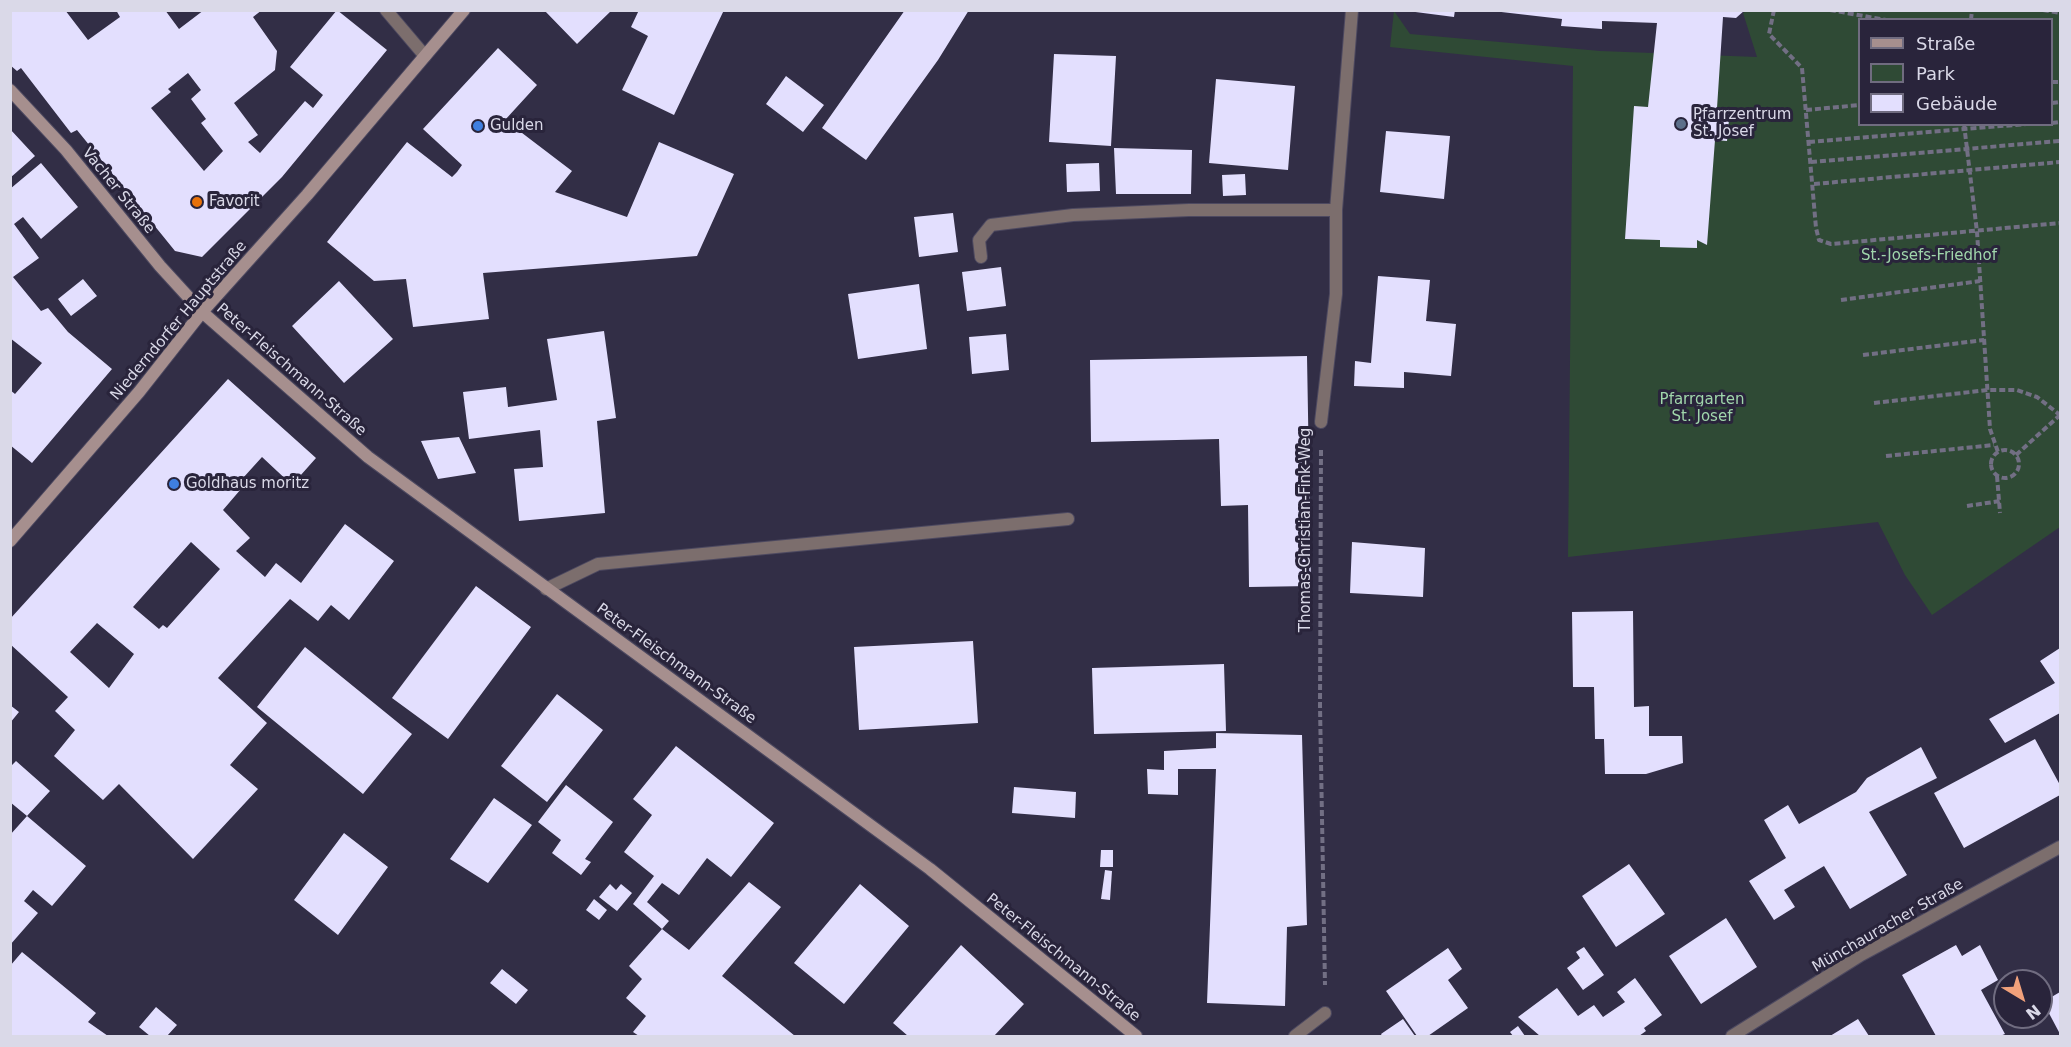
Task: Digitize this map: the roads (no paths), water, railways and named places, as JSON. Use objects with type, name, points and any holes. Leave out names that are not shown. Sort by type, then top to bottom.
[{"type":"street","points":[[386,10],[425,56]]},
{"type":"street","name":"Niederndorfer Hauptstraße","points":[[10,541],[139,392],[202,312],[307,195],[464,10]]},
{"type":"street","name":"Thomas-Christian-Fink-Weg","points":[[1321,422],[1336,294],[1336,210],[1352,10]]},
{"type":"street","name":"Vacher Straße","points":[[10,90],[66,150],[160,266],[202,312]]},
{"type":"street","points":[[981,256],[979,240],[991,225],[1073,215],[1189,210],[1336,210]]},
{"type":"street","name":"Peter-Fleischmann-Straße","points":[[202,312],[368,458],[930,869],[1136,1036]]},
{"type":"street","points":[[546,589],[598,564],[1068,519]]},
{"type":"street","name":"Münchauracher Straße","points":[[1732,1036],[1861,955],[2061,846]]},
{"type":"street","points":[[1295,1036],[1325,1013]]},
{"type":"place","name":"Pfarrzentrum St. Josef","points":[[1681,124]]},
{"type":"place","name":"Gulden","points":[[478,126]]},
{"type":"place","name":"Favorit","points":[[197,202]]},
{"type":"place","name":"Goldhaus moritz","points":[[174,484]]},
{"type":"park label","name":"St.-Josefs-Friedhof","points":[[1929,256]]},
{"type":"park label","name":"Pfarrgarten St. Josef","points":[[1702,408]]}]
